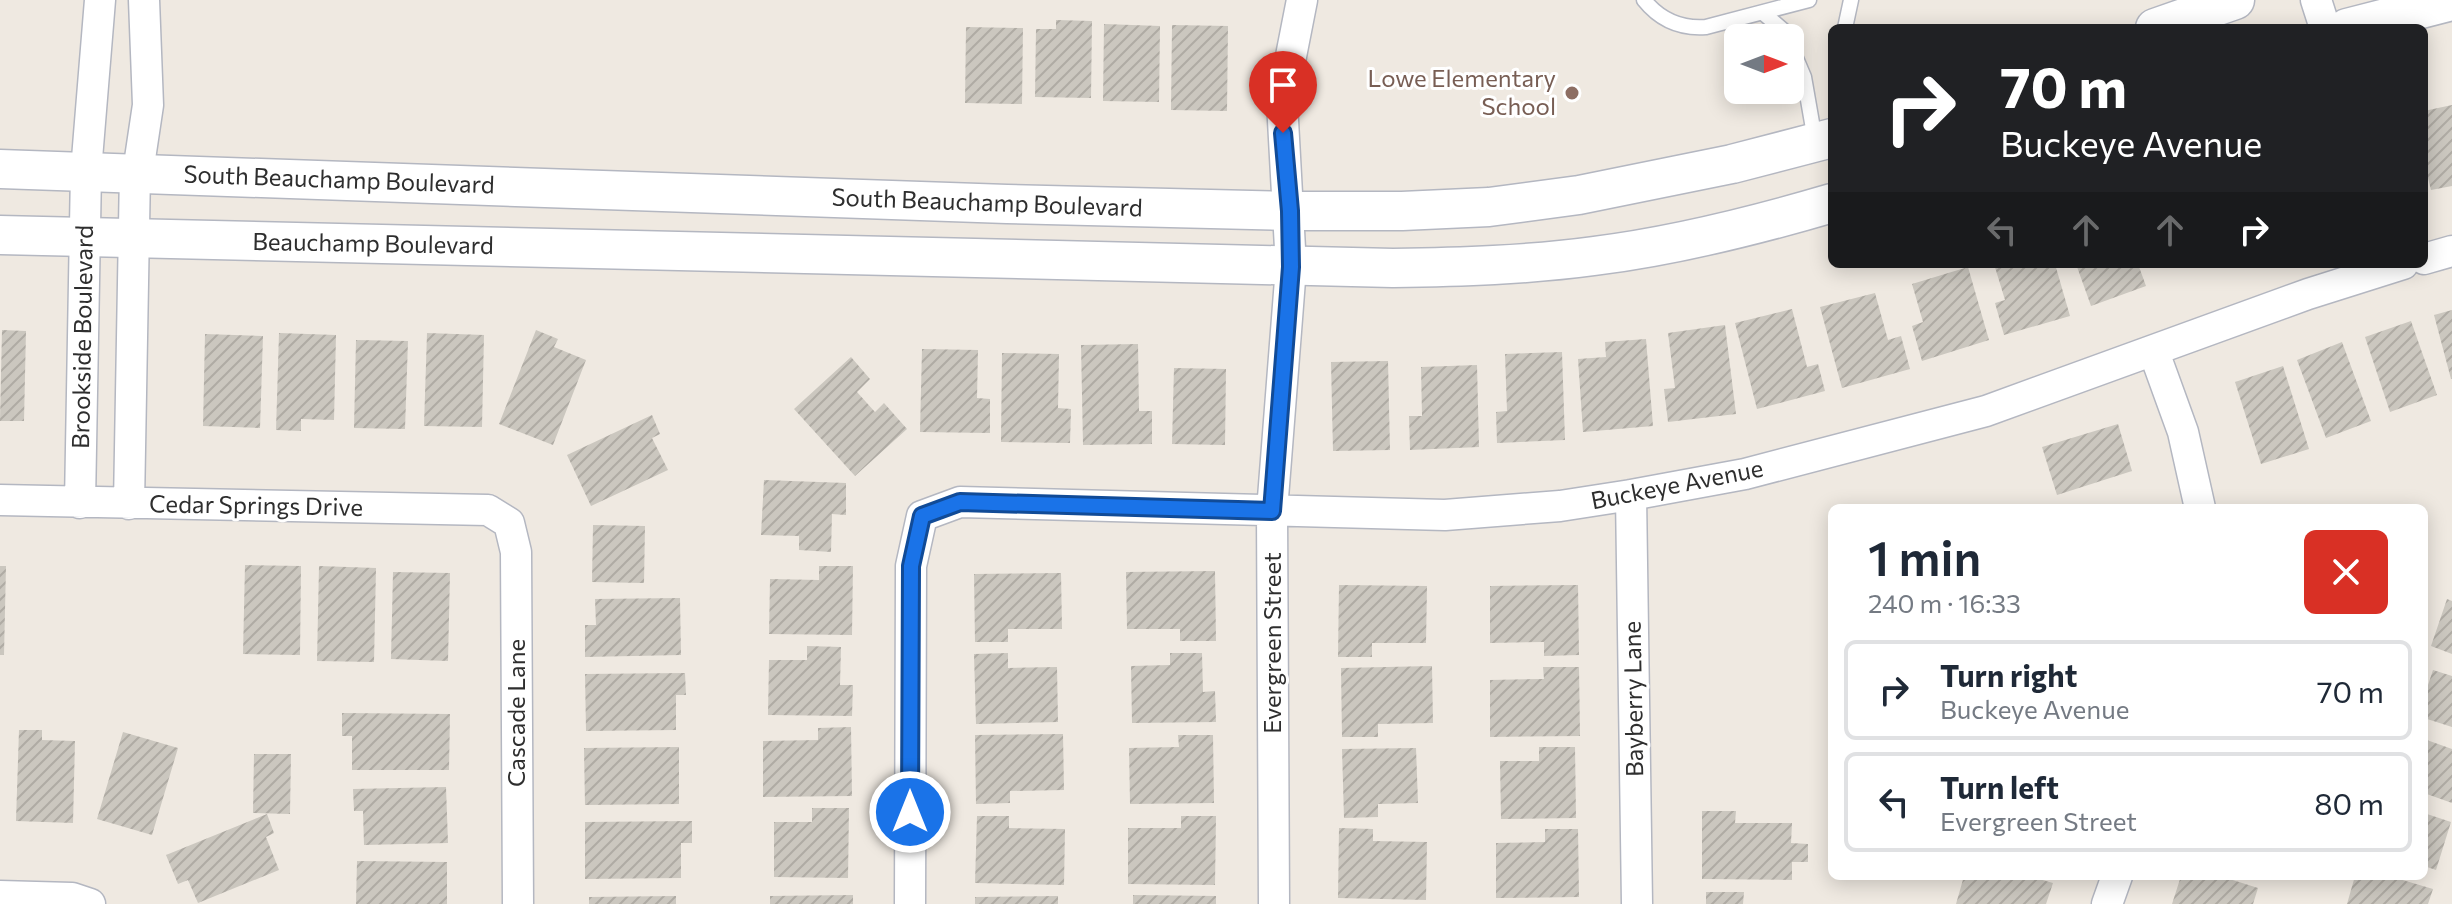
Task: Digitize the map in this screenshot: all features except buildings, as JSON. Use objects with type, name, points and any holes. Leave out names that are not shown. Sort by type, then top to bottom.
[{"type":"street","name":"Brookside Boulevard","points":[[80,503],[86,171],[100,0]]},
{"type":"street","name":"Brookside Boulevard","points":[[129,504],[136,172],[148,105],[144,0]]},
{"type":"street","name":"Evergreen Street","points":[[1274,904],[1272,511],[1291,267],[1282,102],[1302,0]]},
{"type":"street","points":[[2166,24],[2235,0]]},
{"type":"street","points":[[2316,0],[2324,24]]},
{"type":"street","points":[[2363,24],[2452,1]]},
{"type":"street","name":"South Beauchamp Boulevard","points":[[136,172],[960,203],[1290,211],[1432,210],[1530,202],[1621,188],[1824,140]]},
{"type":"street","points":[[0,169],[136,172]]},
{"type":"street","points":[[1291,267],[1468,267],[1592,257],[1704,237],[1828,204]]},
{"type":"street","name":"Beauchamp Boulevard","points":[[0,235],[1291,267]]},
{"type":"street","name":"Buckeye Avenue","points":[[2428,257],[2452,251]]},
{"type":"street","name":"Buckeye Avenue","points":[[910,904],[911,566],[922,516],[960,502],[1445,515],[1560,506],[1631,495],[1745,474],[1986,411],[2308,294],[2389,268]]},
{"type":"street","points":[[2154,352],[2183,432],[2199,504]]},
{"type":"street","name":"Bayberry Lane","points":[[1631,495],[1637,904]]},
{"type":"street","name":"Cedar Springs Drive","points":[[0,500],[488,510],[509,523]]},
{"type":"street","name":"Cascade Lane","points":[[509,523],[516,552],[518,904]]},
{"type":"street","points":[[2107,904],[2116,880]]},
{"type":"street","points":[[0,896],[72,898],[90,904]]},
{"type":"lane","points":[[1644,0],[1654,13],[1690,28],[1809,0]]},
{"type":"lane","points":[[1846,24],[1851,0]]},
{"type":"lane","points":[[1763,13],[1776,24]]},
{"type":"lane","points":[[1804,77],[1824,140]]},
{"type":"place","name":"Lowe Elementary School","points":[[1572,93]]},
{"type":"route","points":[[910,812],[911,566],[922,516],[960,502],[1272,511],[1291,267],[1283,133]]}]
